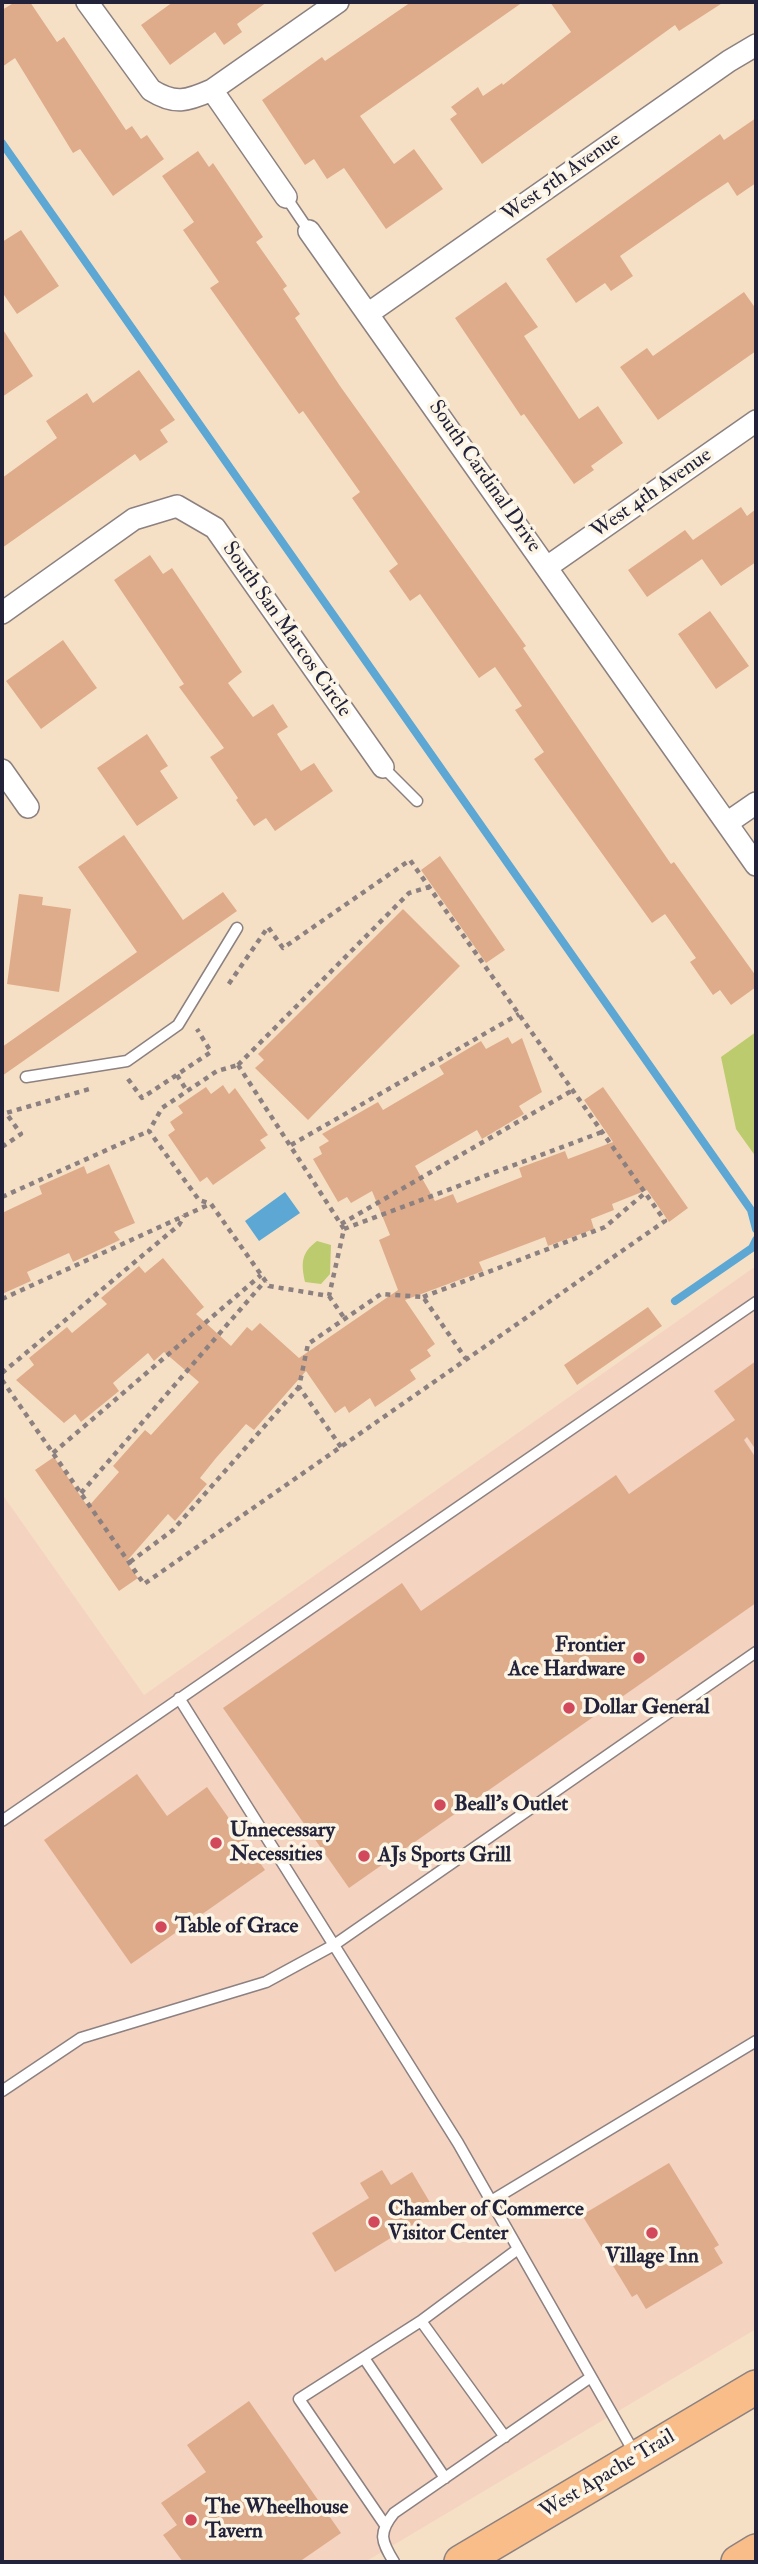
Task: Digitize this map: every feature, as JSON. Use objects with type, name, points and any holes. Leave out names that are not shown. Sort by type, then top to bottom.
[{"type":"main road","name":"West Apache Trail","points":[[461,2562],[756,2387]]},
{"type":"main road","points":[[493,2562],[531,2520]]},
{"type":"main road","points":[[738,2562],[756,2551]]},
{"type":"street","points":[[87,2],[151,90],[166,100],[189,100],[212,90],[338,2]]},
{"type":"street","name":"West 5th Avenue","points":[[369,313],[729,61],[756,45]]},
{"type":"street","name":"South Cardinal Drive","points":[[212,90],[286,197]]},
{"type":"street","name":"South Cardinal Drive","points":[[309,231],[756,865]]},
{"type":"street","name":"West 4th Avenue","points":[[547,567],[756,421]]},
{"type":"street","name":"South San Marcos Circle","points":[[2,612],[134,519],[177,506],[215,528],[383,767]]},
{"type":"street","points":[[2,770],[28,807]]},
{"type":"street","points":[[727,823],[756,803]]},
{"type":"lane","name":"South Cardinal Drive","points":[[286,197],[309,231]]},
{"type":"lane","points":[[383,767],[417,801]]},
{"type":"lane","points":[[26,1077],[127,1060],[177,1025],[237,928]]},
{"type":"lane","points":[[2,1821],[756,1302]]},
{"type":"lane","points":[[2,2091],[81,2038],[266,1982],[334,1945],[756,1652]]},
{"type":"lane","points":[[179,1698],[491,2201],[638,2458]]},
{"type":"lane","points":[[491,2201],[756,2041]]},
{"type":"lane","points":[[385,2525],[299,2399],[421,2321],[518,2249]]},
{"type":"lane","points":[[421,2321],[505,2437]]},
{"type":"lane","points":[[364,2358],[445,2478]]},
{"type":"lane","points":[[394,2562],[382,2542],[385,2525],[394,2513],[591,2377]]},
{"type":"path","points":[[2,1380],[144,1584],[665,1221],[410,860]]},
{"type":"path","points":[[2,1198],[149,1131],[162,1108],[217,1071],[238,1065],[409,893],[429,887]]},
{"type":"path","points":[[291,1145],[519,1014]]},
{"type":"path","points":[[238,1065],[342,1226],[329,1296],[345,1319]]},
{"type":"path","points":[[177,1075],[187,1091]]},
{"type":"path","points":[[342,1226],[573,1090]]},
{"type":"path","points":[[149,1131],[199,1200],[211,1204],[269,1286],[329,1296]]},
{"type":"path","points":[[342,1226],[603,1132]]},
{"type":"path","points":[[130,1562],[173,1530],[299,1387],[308,1344],[381,1294],[423,1297],[605,1227],[645,1193]]},
{"type":"path","points":[[2,1298],[211,1204]]},
{"type":"path","points":[[2,1373],[179,1225],[184,1216]]},
{"type":"path","points":[[53,1453],[261,1275]]},
{"type":"path","points":[[82,1493],[265,1281]]},
{"type":"path","points":[[423,1297],[466,1359]]},
{"type":"path","points":[[299,1387],[341,1447]]},
{"type":"shaded area","points":[[756,1266],[756,2329],[365,2562],[2,2562],[2,1494],[144,1695]]},
{"type":"green space","points":[[756,1032],[756,1157],[736,1129],[721,1057]]},
{"type":"green space","points":[[317,1241],[331,1245],[330,1274],[321,1284],[305,1282],[303,1269],[305,1254]]},
{"type":"water","points":[[285,1192],[300,1213],[259,1241],[245,1221]]},
{"type":"building","points":[[15,2],[30,2],[57,42],[64,37],[126,130],[132,126],[141,139],[147,135],[164,159],[113,196],[80,149],[73,153],[15,58],[2,67],[2,10]]},
{"type":"building","points":[[173,2],[267,2],[237,24],[242,32],[224,45],[215,32],[170,65],[141,25]]},
{"type":"building","points":[[411,2],[523,2],[360,116],[394,164],[414,149],[443,189],[386,229],[344,168],[327,179],[314,159],[305,165],[262,100],[322,57],[325,61]]},
{"type":"building","points":[[550,2],[724,2],[679,31],[675,25],[482,164],[450,119],[457,114],[451,107],[478,87],[483,96],[502,83],[503,85],[571,32]]},
{"type":"building","points":[[756,118],[756,183],[737,196],[728,182],[701,200],[620,256],[633,276],[611,291],[605,283],[576,303],[546,259],[720,134],[724,140]]},
{"type":"building","points":[[198,151],[209,167],[213,163],[263,237],[256,242],[287,286],[283,289],[300,314],[295,318],[340,386],[526,646],[523,648],[671,864],[674,862],[756,976],[756,987],[731,1005],[720,990],[713,995],[690,962],[696,958],[665,914],[652,923],[534,759],[544,752],[515,710],[522,706],[495,667],[479,678],[420,594],[410,601],[389,571],[398,564],[352,498],[360,492],[303,411],[299,414],[210,288],[219,282],[183,230],[194,222],[162,176]]},
{"type":"building","points":[[21,230],[59,286],[17,314],[2,292],[2,242]]},
{"type":"building","points":[[506,282],[538,327],[524,336],[579,419],[598,406],[623,443],[591,466],[594,470],[574,484],[524,414],[521,416],[455,318]]},
{"type":"building","points":[[744,292],[756,309],[756,351],[658,420],[620,367],[647,348],[653,356]]},
{"type":"building","points":[[2,328],[33,376],[2,397]]},
{"type":"building","points":[[139,370],[175,420],[160,430],[168,442],[140,461],[135,454],[2,548],[2,478],[57,438],[46,421],[87,393],[93,403]]},
{"type":"building","points":[[741,507],[747,516],[756,509],[756,562],[721,586],[702,559],[647,597],[628,570],[685,530],[693,540]]},
{"type":"building","points":[[150,555],[163,574],[172,568],[242,672],[228,683],[253,717],[273,704],[288,727],[277,734],[301,771],[314,763],[333,791],[275,831],[266,818],[254,826],[236,800],[238,798],[210,757],[224,748],[179,687],[184,684],[114,580]]},
{"type":"building","points":[[710,611],[749,666],[716,689],[678,634]]},
{"type":"building","points":[[63,640],[97,688],[41,729],[6,681]]},
{"type":"building","points":[[147,734],[168,766],[160,771],[178,798],[137,826],[97,768]]},
{"type":"building","points":[[124,835],[183,920],[223,892],[237,911],[2,1076],[2,1047],[137,952],[78,867]]},
{"type":"building","points":[[440,856],[505,950],[486,963],[421,870]]},
{"type":"building","points":[[19,894],[43,897],[42,905],[71,909],[59,992],[7,984]]},
{"type":"building","points":[[403,909],[460,966],[308,1120],[255,1068],[264,1060],[258,1054]]},
{"type":"building","points":[[508,1037],[512,1044],[522,1038],[542,1092],[519,1106],[524,1114],[482,1139],[477,1130],[415,1166],[435,1201],[453,1194],[457,1203],[522,1177],[519,1168],[565,1151],[568,1159],[613,1142],[584,1100],[603,1087],[688,1208],[669,1222],[647,1190],[612,1204],[614,1210],[591,1219],[594,1229],[548,1246],[545,1237],[479,1262],[483,1271],[405,1300],[435,1344],[427,1350],[431,1356],[410,1370],[416,1379],[375,1407],[370,1398],[349,1413],[345,1406],[335,1413],[306,1371],[254,1430],[246,1424],[216,1458],[200,1478],[207,1484],[175,1521],[168,1514],[126,1562],[138,1578],[119,1591],[35,1470],[54,1457],[88,1507],[119,1472],[113,1466],[145,1430],[151,1435],[199,1382],[164,1352],[154,1361],[148,1353],[113,1383],[119,1391],[81,1422],[75,1414],[64,1423],[16,1380],[34,1365],[29,1358],[67,1327],[72,1333],[107,1304],[101,1298],[139,1266],[145,1273],[163,1258],[204,1307],[196,1314],[231,1346],[247,1327],[252,1331],[260,1323],[299,1358],[398,1290],[379,1240],[390,1235],[372,1191],[351,1203],[347,1197],[338,1202],[313,1159],[322,1154],[319,1147],[329,1141],[322,1134],[378,1102],[383,1110],[444,1074],[439,1066],[481,1041],[486,1049]]},
{"type":"building","points":[[223,1085],[229,1094],[235,1088],[268,1135],[260,1140],[266,1148],[213,1185],[207,1177],[200,1182],[168,1135],[175,1130],[170,1122],[183,1113],[178,1106],[206,1087],[211,1094]]},
{"type":"building","points":[[109,1164],[135,1223],[114,1232],[120,1240],[73,1262],[69,1253],[27,1272],[31,1281],[2,1294],[2,1213],[42,1194],[39,1186],[84,1166],[87,1174]]},
{"type":"building","points":[[648,1307],[662,1326],[577,1385],[564,1365]]},
{"type":"building","points":[[756,1361],[756,1450],[747,1437],[744,1440],[756,1458],[756,1603],[349,1888],[223,1708],[402,1583],[421,1611],[616,1475],[629,1494],[735,1420],[714,1391]]},
{"type":"building","points":[[137,1774],[167,1816],[207,1787],[265,1870],[131,1964],[44,1840]]},
{"type":"building","name":"Village Inn","points":[[669,2163],[719,2245],[714,2248],[723,2263],[646,2309],[637,2294],[632,2297],[582,2215]]},
{"type":"building","name":"Chamber of Commerce Visitor Center","points":[[382,2170],[391,2185],[412,2172],[435,2211],[335,2272],[312,2233],[369,2198],[360,2183]]},
{"type":"building","points":[[249,2401],[341,2533],[299,2562],[183,2562],[163,2535],[177,2525],[161,2503],[206,2472],[187,2445]]},
{"type":"waterway","points":[[2,143],[751,1210],[756,1229]]},
{"type":"waterway","points":[[675,1301],[752,1248],[756,1240]]},
{"type":"place","name":"Frontier Ace Hardware","points":[[639,1658]]},
{"type":"place","name":"Dollar General","points":[[569,1708]]},
{"type":"place","name":"Beall's Outlet","points":[[440,1805]]},
{"type":"place","name":"Unnecessary Necessities","points":[[216,1843]]},
{"type":"place","name":"AJs Sports Grill","points":[[364,1856]]},
{"type":"place","name":"Table of Grace","points":[[161,1927]]},
{"type":"place","name":"Chamber of Commerce Visitor Center","points":[[374,2222]]},
{"type":"place","name":"Village Inn","points":[[652,2233]]},
{"type":"place","name":"The Wheelhouse Tavern","points":[[191,2520]]}]
